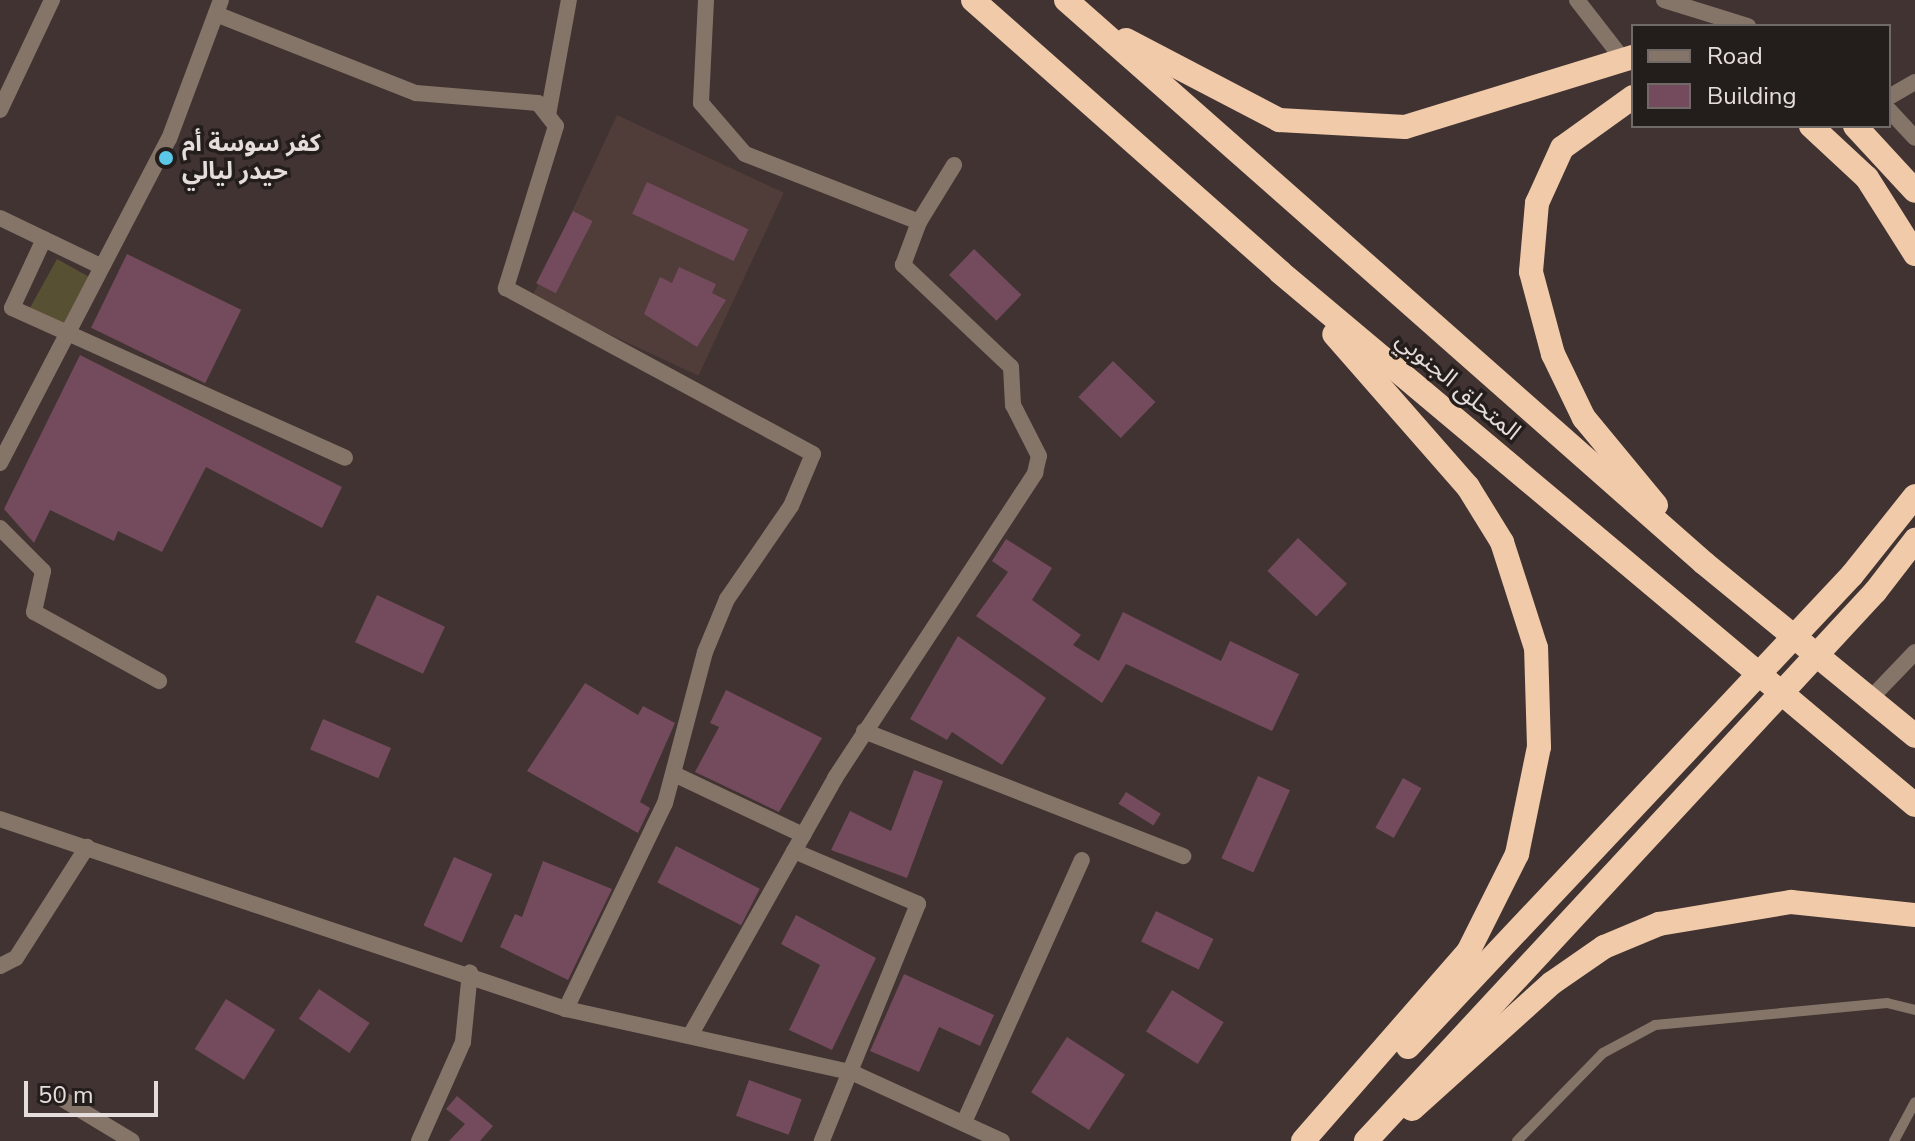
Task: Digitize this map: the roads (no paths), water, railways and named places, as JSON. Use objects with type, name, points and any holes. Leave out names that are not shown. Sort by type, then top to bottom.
[{"type":"highway","name":"المتحلق الجنوبي","points":[[973,0],[1280,272],[1915,805]]},
{"type":"highway","name":"المتحلق الجنوبي","points":[[1066,0],[1704,563],[1915,736]]},
{"type":"highway","points":[[1086,18],[1279,120],[1405,127],[1628,57]]},
{"type":"highway","points":[[1631,98],[1562,148],[1537,203],[1531,272],[1553,354],[1584,418],[1704,563]]},
{"type":"highway","points":[[1813,128],[1867,178],[1915,254]]},
{"type":"highway","points":[[1857,128],[1915,191]]},
{"type":"highway","points":[[1280,272],[1468,487],[1502,542],[1536,648],[1541,701],[1531,802],[1497,900],[1431,1000],[1306,1141]]},
{"type":"highway","points":[[1306,1141],[1447,1010],[1696,736],[1852,575],[1915,496]]},
{"type":"highway","points":[[1366,1141],[1716,757],[1875,592],[1915,540]]},
{"type":"highway","points":[[1379,1141],[1552,983],[1604,947],[1659,924],[1791,902],[1915,915]]},
{"type":"street","points":[[0,110],[52,0]]},
{"type":"street","points":[[548,115],[569,0]]},
{"type":"street","points":[[706,0],[701,103],[745,154],[919,222]]},
{"type":"street","points":[[1577,0],[1628,57]]},
{"type":"street","points":[[1664,0],[1742,24]]},
{"type":"street","points":[[0,463],[64,333],[169,139],[218,7],[416,93],[538,103],[556,126],[506,288],[813,454],[791,506],[727,599],[705,652],[674,774],[566,1009]]},
{"type":"street","points":[[1891,96],[1915,82]]},
{"type":"street","points":[[1891,112],[1915,138]]},
{"type":"street","points":[[691,1034],[864,731],[1035,473],[1039,456],[1013,405],[1011,367],[1001,352],[903,265],[919,222],[954,165]]},
{"type":"street","points":[[0,218],[100,266]]},
{"type":"street","points":[[44,239],[12,308],[345,458]]},
{"type":"street","points":[[0,528],[43,571],[34,612],[159,681]]},
{"type":"street","points":[[1870,699],[1915,652]]},
{"type":"street","points":[[864,731],[1183,856]]},
{"type":"street","points":[[674,774],[803,835]]},
{"type":"street","points":[[0,819],[470,972],[566,1009],[691,1034],[851,1072],[965,1120],[1002,1141]]},
{"type":"street","points":[[0,966],[16,958],[87,847]]},
{"type":"street","points":[[794,851],[918,904],[822,1141]]},
{"type":"street","points":[[965,1120],[1082,860]]},
{"type":"street","points":[[419,1141],[463,1042],[470,972]]},
{"type":"street","points":[[59,1097],[132,1141]]},
{"type":"lane","points":[[1517,1141],[1603,1053],[1655,1025],[1887,1003],[1915,1010]]},
{"type":"lane","points":[[1894,1141],[1915,1102]]},
{"type":"place","name":"كفر سوسة أم حيدر ليالي","points":[[166,158]]}]
